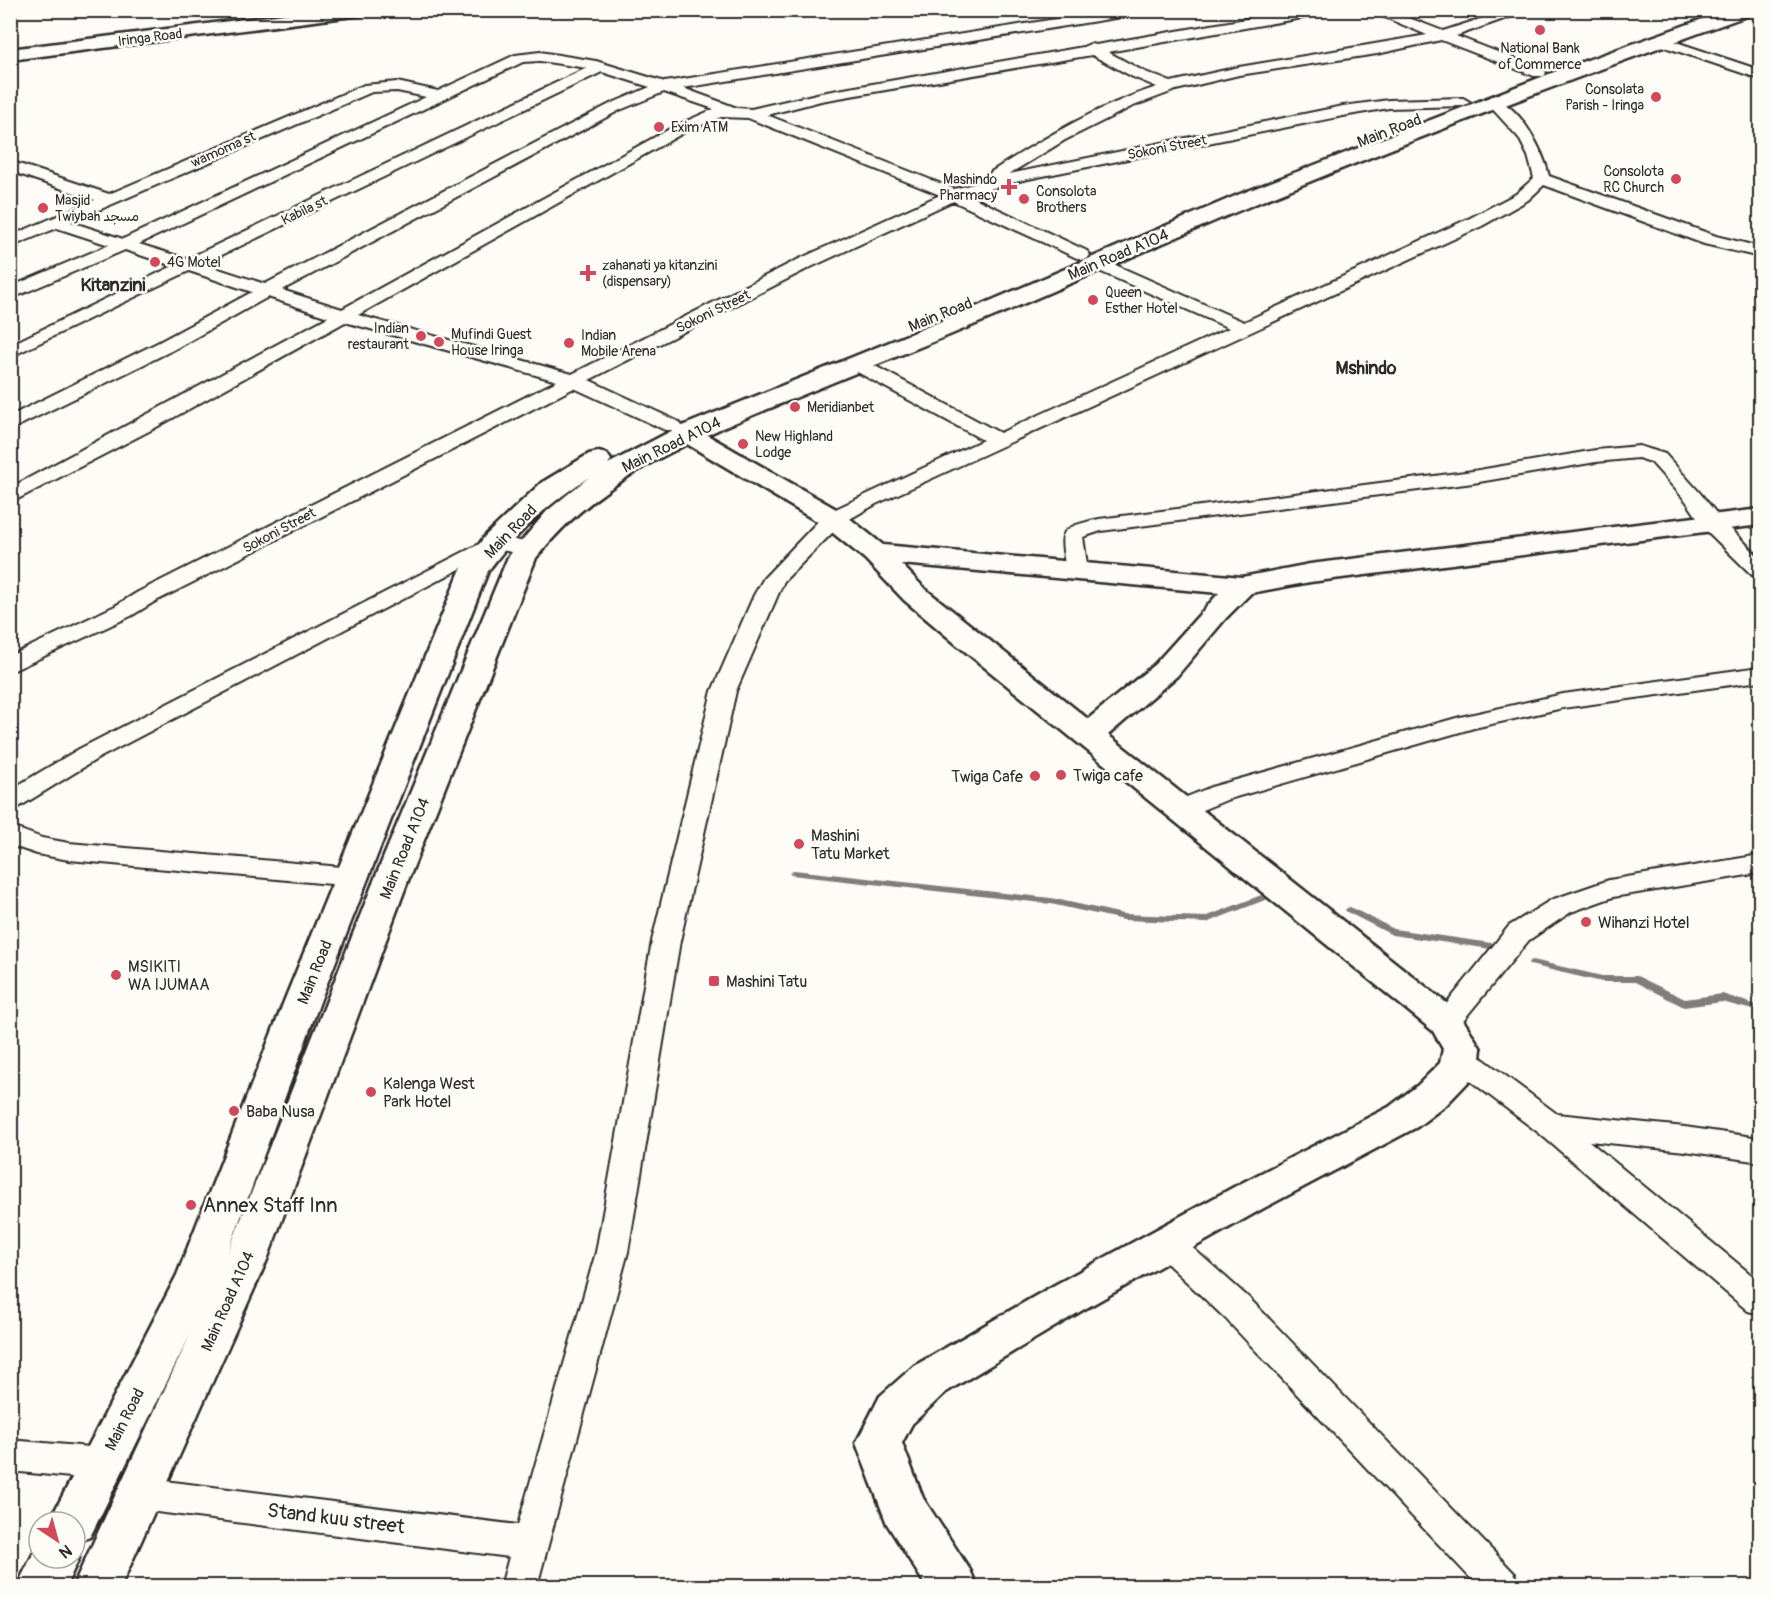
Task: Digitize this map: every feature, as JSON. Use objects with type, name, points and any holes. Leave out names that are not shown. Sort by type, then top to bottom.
[{"type":"main road","name":"Iringa Road","points":[[10,55],[361,10]]},
{"type":"main road","points":[[1463,102],[1718,10]]},
{"type":"main road","points":[[1324,163],[1746,10]]},
{"type":"main road","name":"Main Road","points":[[679,429],[757,389],[1012,286],[1089,259],[1324,163],[1463,102]]},
{"type":"main road","name":"Main Road A104","points":[[97,1587],[246,1260],[392,878],[522,557],[512,545],[546,525],[587,491],[679,429],[984,312],[1089,259]]},
{"type":"main road","points":[[679,429],[833,519],[875,553],[914,594],[1446,1022],[1462,1049],[1455,1071],[1432,1095],[1403,1117],[1166,1243],[930,1379],[896,1410],[879,1443],[904,1509],[953,1587]]},
{"type":"main road","points":[[875,553],[1242,586],[1310,573],[1761,517]]},
{"type":"main road","name":"Main Road","points":[[79,1510],[198,1276],[303,999],[474,571],[512,545]]},
{"type":"main road","points":[[1088,735],[1166,670],[1216,612],[1242,586]]},
{"type":"main road","points":[[41,1587],[49,1570]]},
{"type":"street","points":[[10,424],[166,346],[615,108],[663,87],[1140,10]]},
{"type":"street","points":[[10,497],[681,129],[718,113],[743,113],[820,97],[1325,10]]},
{"type":"street","points":[[1374,10],[1539,73]]},
{"type":"street","points":[[982,185],[1041,147],[1136,100],[1170,87],[1202,79],[1444,35],[1523,10]]},
{"type":"street","points":[[1051,25],[1138,74],[1170,87]]},
{"type":"street","points":[[1661,42],[1761,75]]},
{"type":"street","points":[[10,294],[123,245],[520,58],[532,55],[599,68],[743,113],[955,194],[1089,259],[1243,328]]},
{"type":"street","name":"Kabila st","points":[[10,352],[447,139],[599,68]]},
{"type":"street","name":"wamoma st","points":[[10,242],[369,87],[385,84],[398,85],[441,96]]},
{"type":"street","name":"Sokoni Street","points":[[10,665],[123,611],[146,597],[210,567],[806,263],[955,194],[982,185],[1343,111],[1421,102],[1463,102]]},
{"type":"street","points":[[1494,103],[1527,137],[1537,154],[1542,179]]},
{"type":"street","points":[[10,166],[109,199]]},
{"type":"street","points":[[1542,179],[1710,240],[1761,252]]},
{"type":"street","points":[[519,1587],[612,1252],[666,941],[724,692],[765,595],[775,578],[833,519],[869,500],[1502,210],[1522,197],[1542,179]]},
{"type":"street","points":[[58,223],[342,315],[573,380],[679,429]]},
{"type":"street","points":[[855,363],[1000,441]]},
{"type":"street","points":[[1077,571],[1072,537],[1075,532],[1086,528],[1151,517],[1473,477],[1631,452],[1649,453],[1658,458],[1693,497],[1713,524],[1761,570]]},
{"type":"street","points":[[10,801],[108,744],[512,545]]},
{"type":"street","points":[[1181,809],[1220,793],[1469,722],[1563,701],[1761,674]]},
{"type":"street","points":[[14,843],[294,874],[353,877]]},
{"type":"street","points":[[1446,1022],[1519,933],[1561,906],[1609,889],[1761,864]]},
{"type":"street","points":[[1461,1058],[1550,1125],[1761,1301]]},
{"type":"street","points":[[1550,1125],[1685,1138],[1761,1150]]},
{"type":"street","points":[[1166,1243],[1237,1308],[1502,1587]]},
{"type":"street","points":[[10,1455],[101,1464]]},
{"type":"street","name":"Stand kuu street","points":[[141,1494],[531,1543]]},
{"type":"waterway","points":[[794,873],[1051,901],[1123,917],[1206,920],[1277,892]]},
{"type":"waterway","points":[[1350,910],[1392,932],[1491,946]]},
{"type":"waterway","points":[[1533,963],[1602,979],[1637,979],[1684,1003],[1722,998],[1760,1009]]},
{"type":"place","name":"National Bank of Commerce","points":[[1540,30]]},
{"type":"place","name":"Consolata Parish - Iringa","points":[[1656,97]]},
{"type":"place","name":"Exim ATM","points":[[659,127]]},
{"type":"place","name":"Consolota RC Church","points":[[1676,179]]},
{"type":"place","name":"Mashindo Pharmacy","points":[[1009,187]]},
{"type":"place","name":"Consolota Brothers","points":[[1024,199]]},
{"type":"place","name":"Masjid Twiybah مسجد","points":[[43,208]]},
{"type":"place","name":"4G Motel","points":[[155,262]]},
{"type":"place","name":"zahanati ya kitanzini (dispensary)","points":[[588,273]]},
{"type":"place","name":"Queen Esther Hotel","points":[[1093,300]]},
{"type":"place","name":"Indian restaurant","points":[[421,336]]},
{"type":"place","name":"Mufindi Guest House Iringa","points":[[439,342]]},
{"type":"place","name":"Indian Mobile Arena","points":[[569,343]]},
{"type":"place","name":"Meridianbet","points":[[795,407]]},
{"type":"place","name":"New Highland Lodge","points":[[743,444]]},
{"type":"place","name":"Twiga cafe","points":[[1061,775]]},
{"type":"place","name":"Twiga Cafe","points":[[1035,776]]},
{"type":"place","name":"Mashini Tatu Market","points":[[799,844]]},
{"type":"place","name":"Wihanzi Hotel","points":[[1586,922]]},
{"type":"place","name":"MSIKITI WA IJUMAA","points":[[116,975]]},
{"type":"place","name":"Mashini Tatu","points":[[714,981]]},
{"type":"place","name":"Kalenga West Park Hotel","points":[[371,1092]]},
{"type":"place","name":"Baba Nusa","points":[[234,1111]]},
{"type":"place","name":"Annex Staff Inn","points":[[191,1205]]},
{"type":"district","name":"Kitanzini","points":[[113,285]]},
{"type":"district","name":"Mshindo","points":[[1366,368]]}]
